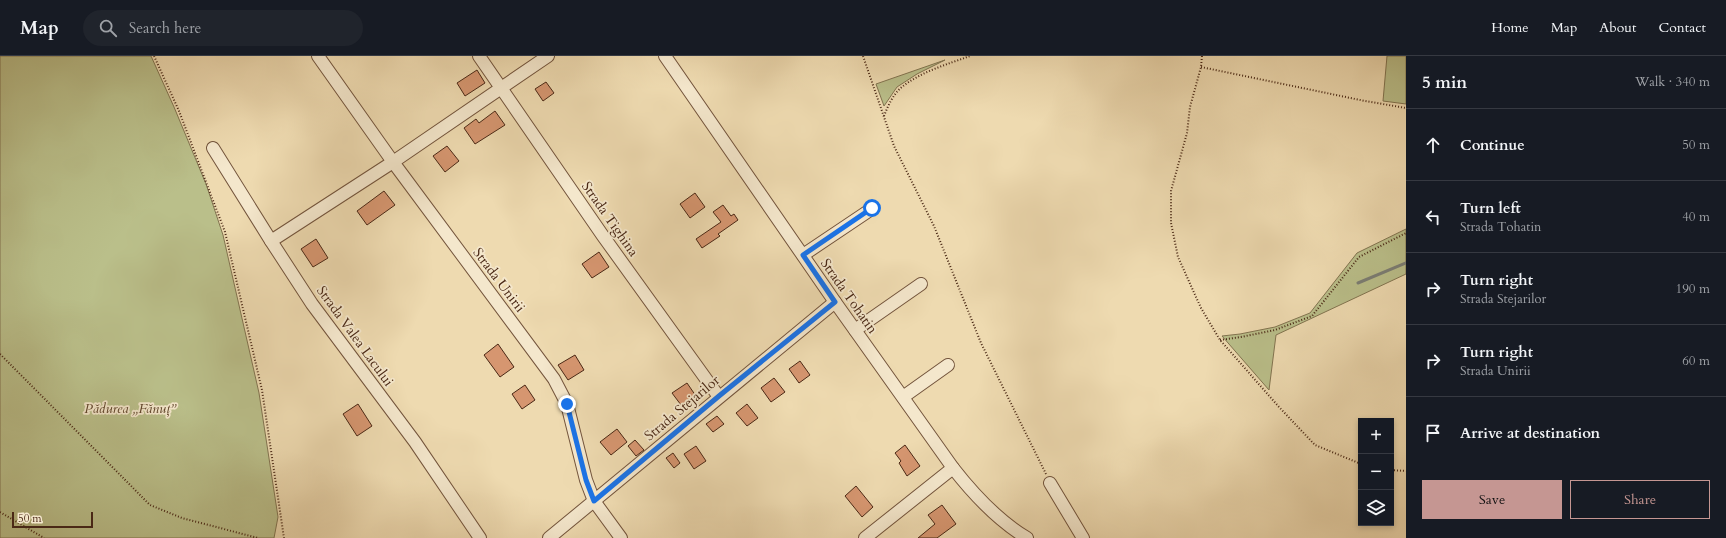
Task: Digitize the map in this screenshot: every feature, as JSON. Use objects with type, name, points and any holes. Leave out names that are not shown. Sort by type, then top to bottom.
[{"type":"street","name":"Strada Unirii","points":[[318,56],[393,162],[554,379],[567,404],[586,480],[594,501],[621,538]]},
{"type":"street","name":"Strada Tighina","points":[[479,56],[603,236],[719,396]]},
{"type":"street","points":[[270,241],[393,162],[548,56]]},
{"type":"street","name":"Strada Tohatin","points":[[665,56],[835,302],[953,468],[969,489],[984,505],[1026,538]]},
{"type":"street","name":"Strada Valea Lacului","points":[[213,148],[270,241],[312,304],[415,442],[480,538]]},
{"type":"street","points":[[803,255],[872,208]]},
{"type":"street","points":[[855,330],[921,284]]},
{"type":"street","name":"Strada Stejarilor","points":[[549,538],[719,396],[835,302]]},
{"type":"street","points":[[903,397],[948,366]]},
{"type":"street","points":[[865,538],[953,468]]},
{"type":"street","points":[[1050,483],[1083,538]]},
{"type":"path","points":[[154,56],[179,111],[225,232],[262,390],[284,538]]},
{"type":"path","points":[[863,56],[894,146],[934,226],[981,343],[1050,483]]},
{"type":"path","points":[[884,116],[890,102],[902,87],[918,77],[970,56]]},
{"type":"path","points":[[1202,56],[1201,67],[1190,107],[1187,133],[1171,191],[1171,223],[1178,256],[1201,308],[1220,340],[1279,407],[1315,445],[1358,463]]},
{"type":"path","points":[[1201,67],[1406,108]]},
{"type":"path","points":[[1220,340],[1241,338],[1275,330],[1312,316],[1359,257],[1406,233]]},
{"type":"path","points":[[0,354],[150,505],[182,518],[258,538]]},
{"type":"path","points":[[1394,470],[1406,471]]},
{"type":"path","points":[[0,512],[44,538]]},
{"type":"green space","name":"Pădurea „Fănuț”","points":[[0,56],[151,56],[206,184],[223,235],[259,393],[278,517],[274,538],[0,538]]},
{"type":"green space","points":[[1387,56],[1406,56],[1406,104],[1383,101]]},
{"type":"green space","points":[[945,60],[917,74],[897,87],[884,106],[876,84]]},
{"type":"green space","points":[[1406,229],[1406,274],[1276,335],[1269,390],[1222,336],[1275,327],[1310,313],[1357,253]]},
{"type":"building","points":[[477,70],[485,83],[465,96],[457,83]]},
{"type":"building","points":[[546,82],[554,93],[543,101],[535,89]]},
{"type":"building","points":[[495,111],[505,125],[475,144],[464,128],[476,119],[479,123]]},
{"type":"building","points":[[447,146],[459,161],[445,172],[433,156]]},
{"type":"building","points":[[384,191],[395,205],[367,225],[357,211]]},
{"type":"building","points":[[695,193],[705,207],[690,218],[680,204]]},
{"type":"building","points":[[723,205],[731,216],[734,214],[738,220],[718,234],[720,236],[702,248],[696,239],[721,222],[713,212]]},
{"type":"building","points":[[316,239],[328,258],[313,267],[301,249]]},
{"type":"building","points":[[599,252],[609,267],[592,278],[582,264]]},
{"type":"building","points":[[498,344],[514,367],[500,377],[484,355]]},
{"type":"building","points":[[575,355],[584,370],[568,380],[558,365]]},
{"type":"building","points":[[800,361],[810,375],[799,383],[789,369]]},
{"type":"building","points":[[774,378],[785,392],[771,402],[761,388]]},
{"type":"building","points":[[687,383],[698,399],[684,409],[672,393]]},
{"type":"building","points":[[525,385],[535,400],[522,409],[512,394]]},
{"type":"building","points":[[358,404],[372,426],[357,436],[343,414]]},
{"type":"building","points":[[747,404],[758,418],[747,426],[736,413]]},
{"type":"building","points":[[717,416],[724,424],[713,432],[706,424]]},
{"type":"building","points":[[617,429],[627,442],[611,455],[600,442]]},
{"type":"building","points":[[635,440],[644,450],[636,456],[628,446]]},
{"type":"building","points":[[905,445],[920,466],[907,476],[899,463],[901,461],[895,453]]},
{"type":"building","points":[[696,446],[706,461],[694,469],[684,454]]},
{"type":"building","points":[[673,453],[680,463],[674,468],[666,458]]},
{"type":"building","points":[[856,486],[873,507],[862,517],[845,496]]},
{"type":"building","points":[[942,505],[956,524],[937,538],[918,538],[935,524],[928,515]]},
{"type":"waterway","points":[[1358,283],[1406,263]]},
{"type":"route","points":[[567,404],[586,480],[594,501],[719,396],[835,302],[803,255],[872,208]]}]
